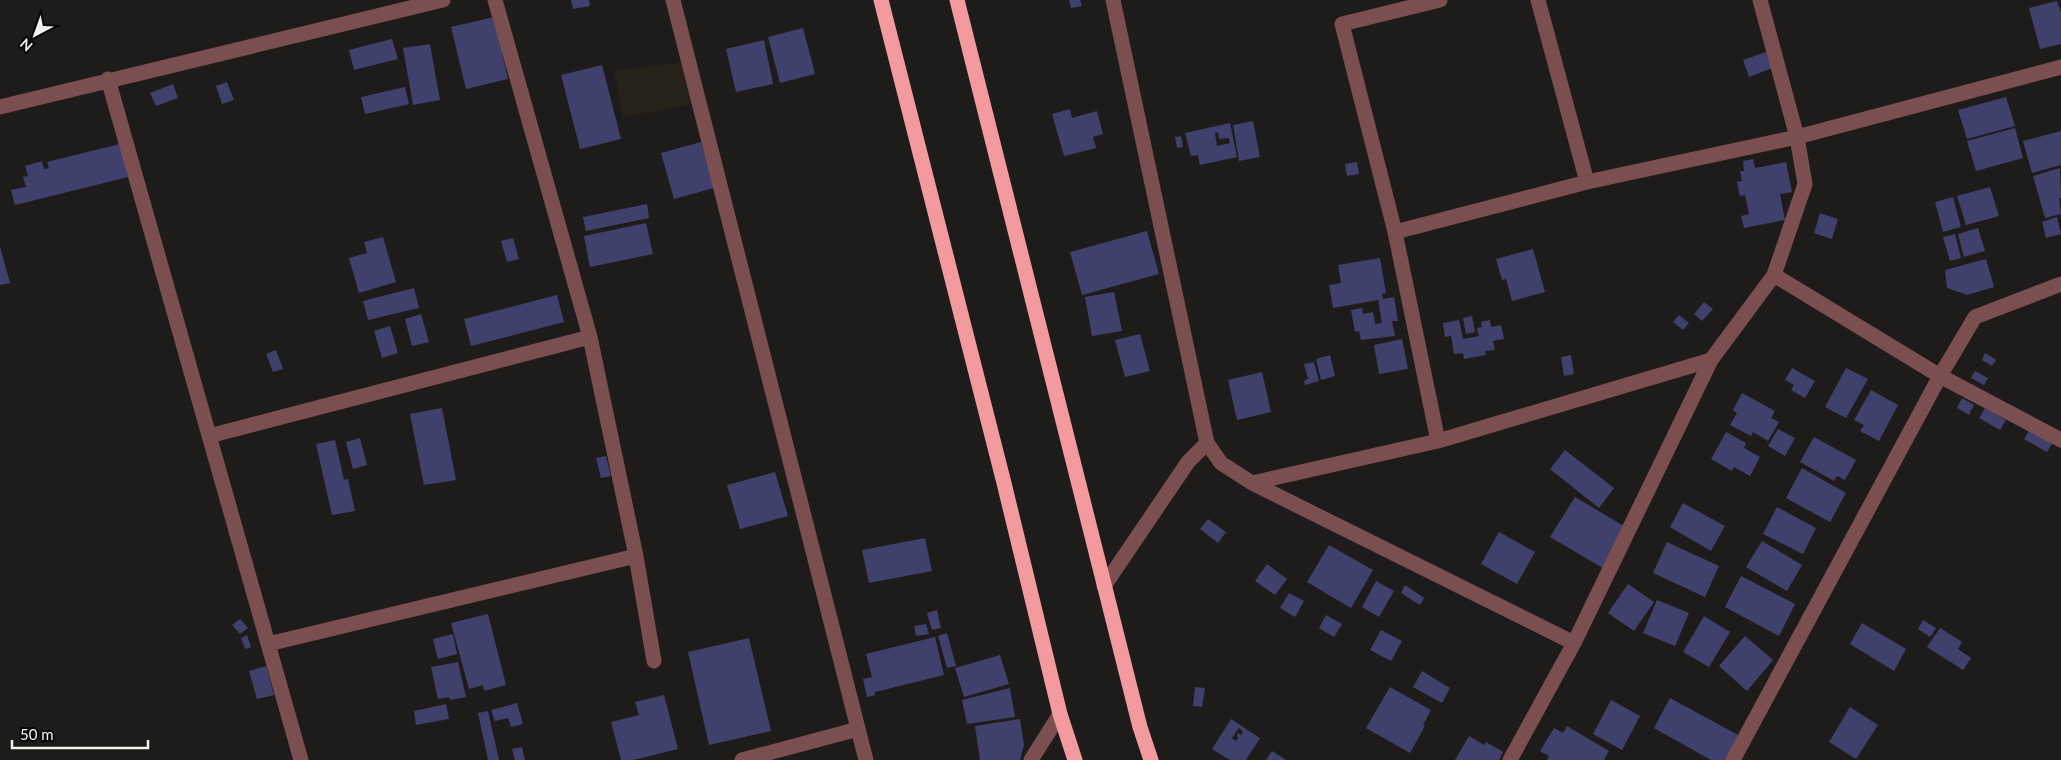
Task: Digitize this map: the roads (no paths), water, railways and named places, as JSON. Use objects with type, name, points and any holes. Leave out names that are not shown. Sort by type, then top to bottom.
[{"type":"highway","points":[[881,0],[1004,482],[1060,714],[1075,760]]},
{"type":"highway","points":[[957,0],[1104,586],[1140,727],[1151,760]]},
{"type":"street","points":[[0,107],[443,0]]},
{"type":"street","points":[[495,0],[590,337],[636,556],[654,661]]},
{"type":"street","points":[[673,0],[866,760]]},
{"type":"street","points":[[1113,0],[1208,443],[1222,463],[1252,483],[1574,643]]},
{"type":"street","points":[[1438,441],[1395,232],[1342,24],[1440,0]]},
{"type":"street","points":[[1538,0],[1587,182]]},
{"type":"street","points":[[1510,760],[1574,643],[1711,360],[1774,275],[1805,184],[1797,137],[1760,0]]},
{"type":"street","points":[[1395,232],[1587,182],[1797,137],[2061,67]]},
{"type":"street","points":[[108,80],[301,760]]},
{"type":"street","points":[[1774,275],[1940,376],[2061,440]]},
{"type":"street","points":[[1734,760],[1940,376],[1975,317],[2061,284]]},
{"type":"street","points":[[209,436],[590,337]]},
{"type":"street","points":[[1252,483],[1438,441],[1711,360]]},
{"type":"street","points":[[1104,586],[1188,462],[1208,443]]},
{"type":"street","points":[[268,644],[636,556]]},
{"type":"street","points":[[1031,760],[1060,714]]},
{"type":"street","points":[[742,760],[858,728]]}]
